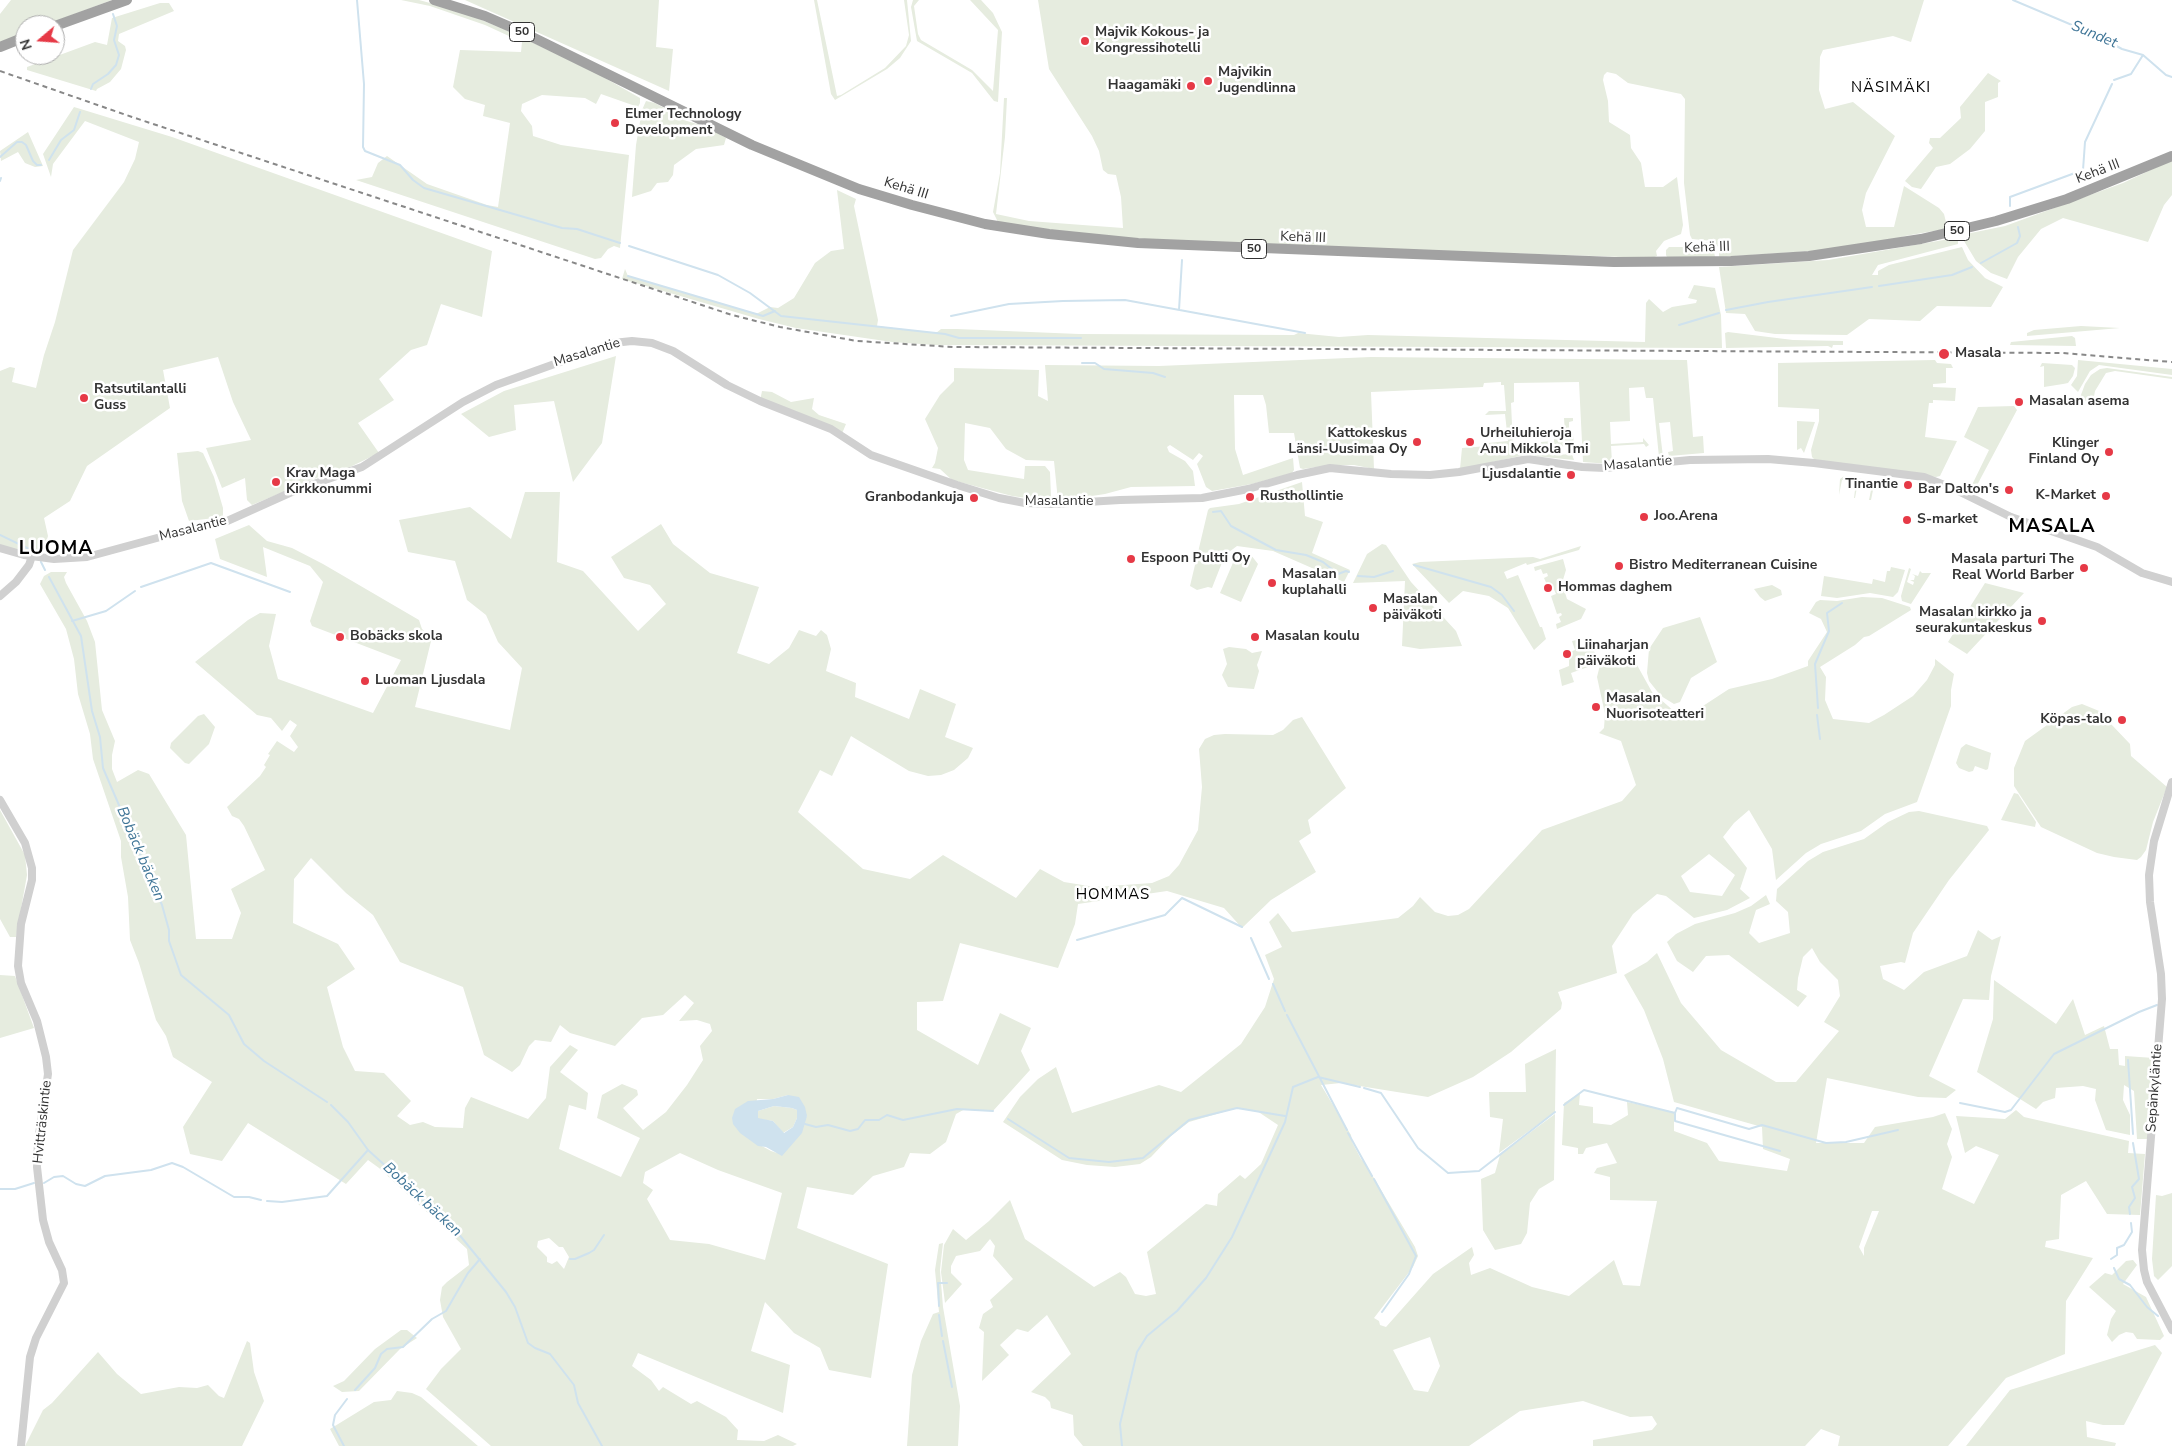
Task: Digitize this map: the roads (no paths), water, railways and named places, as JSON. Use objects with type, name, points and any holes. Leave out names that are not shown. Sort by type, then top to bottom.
[{"type":"highway","points":[[65,22],[127,0]]},
{"type":"highway","name":"Kehä III","points":[[434,0],[485,16],[530,36],[706,123],[801,167],[885,197],[985,224],[1068,237],[1210,247],[1553,260],[1702,262],[1809,256],[1876,247],[1959,230],[2067,199],[2172,156]]},
{"type":"highway","points":[[0,47],[15,41]]},
{"type":"street","name":"Masalantie","points":[[0,548],[32,556],[54,558],[88,557],[190,529],[225,522],[294,491],[362,467],[463,402],[496,384],[613,343],[632,341],[652,343],[673,351],[727,385],[760,402],[831,429],[871,455],[957,485],[1019,502],[1054,504],[1202,498],[1248,489],[1306,472],[1330,468],[1391,474],[1430,475],[1459,472],[1528,459],[1582,467],[1605,468],[1690,460],[1768,459],[1924,477],[1952,488],[2012,517],[2097,547],[2142,573],[2172,582]]},
{"type":"street","points":[[0,596],[16,582],[29,565],[32,556]]},
{"type":"street","name":"Sepänkyläntie","points":[[2172,782],[2154,841],[2149,875],[2150,902],[2161,974],[2162,999],[2142,1250],[2147,1282],[2172,1330]]},
{"type":"street","name":"Hvitträskintie","points":[[0,800],[25,843],[32,868],[32,880],[21,924],[18,966],[22,983],[37,1020],[46,1057],[48,1074],[38,1141],[37,1167],[43,1220],[49,1242],[62,1270],[64,1283],[36,1338],[30,1357],[21,1446]]},
{"type":"water","points":[[788,1095],[799,1097],[805,1107],[807,1116],[802,1133],[782,1156],[766,1147],[758,1146],[740,1133],[733,1124],[732,1118],[735,1109],[748,1101],[773,1099]],"holes":[[[774,1106],[797,1110],[797,1118],[793,1127],[784,1133],[773,1121],[758,1118],[758,1111]]]},
{"type":"waterway","points":[[357,0],[364,84],[363,147],[365,151],[400,165],[413,180],[424,188],[562,228],[577,229],[620,243]]},
{"type":"waterway","name":"Sundet","points":[[2013,0],[2098,36],[2122,49],[2143,55],[2166,75],[2172,77]]},
{"type":"waterway","points":[[91,89],[93,84],[108,74],[116,65],[119,55],[114,40],[117,26],[113,14]]},
{"type":"waterway","points":[[2114,80],[2131,74],[2143,55]]},
{"type":"waterway","points":[[2010,206],[2010,197],[2083,170],[2085,142],[2112,84]]},
{"type":"waterway","points":[[49,160],[61,140],[74,130],[80,112]]},
{"type":"waterway","points":[[0,157],[17,142],[22,142],[26,145],[33,161],[37,165],[41,165]]},
{"type":"waterway","points":[[1981,263],[2017,243],[2020,236],[2018,227]]},
{"type":"waterway","points":[[629,246],[718,275],[750,293],[781,316],[945,334],[959,338],[1081,338]]},
{"type":"waterway","points":[[1179,310],[1182,260]]},
{"type":"waterway","points":[[1879,286],[1952,275],[1972,267]]},
{"type":"waterway","points":[[628,276],[763,316],[775,311]]},
{"type":"waterway","points":[[1726,310],[1872,287]]},
{"type":"waterway","points":[[951,316],[1009,304],[1125,300],[1305,333]]},
{"type":"waterway","points":[[1679,325],[1719,313]]},
{"type":"waterway","points":[[1082,363],[1095,363],[1104,369],[1153,373],[1165,377]]},
{"type":"waterway","points":[[1213,512],[1221,511],[1231,526],[1276,550],[1306,555],[1323,562],[1338,574],[1346,571],[1349,572]]},
{"type":"waterway","points":[[0,535],[27,548],[35,549],[38,553]]},
{"type":"waterway","name":"Bobäck bäcken","points":[[41,562],[45,570]]},
{"type":"waterway","points":[[141,587],[211,563],[290,592]]},
{"type":"waterway","points":[[1414,565],[1491,587],[1502,595],[1514,611]]},
{"type":"waterway","points":[[1358,576],[1374,577],[1393,571]]},
{"type":"waterway","name":"Bobäck bäcken","points":[[49,577],[81,636],[92,711],[100,737],[103,768],[162,905],[169,930],[169,941],[181,975],[229,1015],[244,1044],[264,1061],[327,1102]]},
{"type":"waterway","points":[[72,621],[106,611],[135,591]]},
{"type":"waterway","points":[[1818,708],[1815,664],[1829,631],[1827,613],[1842,603]]},
{"type":"waterway","points":[[1817,715],[1820,739]]},
{"type":"waterway","points":[[1077,940],[1165,915],[1182,898],[1242,927]]},
{"type":"waterway","points":[[1251,938],[1269,979]]},
{"type":"waterway","points":[[1273,984],[1285,1011]]},
{"type":"waterway","points":[[1960,1103],[2005,1112],[2011,1110],[2054,1054],[2157,1005]]},
{"type":"waterway","points":[[1287,1015],[1347,1130]]},
{"type":"waterway","points":[[2128,1060],[2133,1134]]},
{"type":"waterway","points":[[1122,1446],[1120,1424],[1137,1352],[1147,1336],[1177,1311],[1206,1278],[1232,1237],[1285,1122],[1293,1087],[1318,1077],[1360,1087]]},
{"type":"waterway","points":[[1364,1088],[1381,1093],[1418,1148],[1448,1173],[1479,1171],[1555,1112]]},
{"type":"waterway","points":[[1564,1105],[1584,1090],[1675,1113],[1677,1108],[1749,1129],[1762,1125],[1826,1143],[1846,1142],[1898,1130]]},
{"type":"waterway","name":"Bobäck bäcken","points":[[331,1105],[348,1122],[368,1150],[453,1227],[506,1292],[515,1307],[528,1343],[550,1354],[574,1385],[578,1403],[602,1446]]},
{"type":"waterway","points":[[1008,1119],[1069,1158],[1109,1162],[1143,1158],[1189,1120],[1237,1108],[1285,1116]]},
{"type":"waterway","points":[[805,1124],[816,1127],[828,1125],[850,1131],[858,1129],[865,1120],[879,1120],[887,1115],[903,1120],[957,1109],[993,1111]]},
{"type":"waterway","points":[[1675,1113],[1675,1121],[1780,1151]]},
{"type":"waterway","points":[[1348,1133],[1372,1176]]},
{"type":"waterway","points":[[2130,1214],[2129,1207],[2135,1198],[2132,1187],[2139,1179],[2133,1143]]},
{"type":"waterway","points":[[267,1201],[282,1202],[327,1196],[368,1150]]},
{"type":"waterway","points":[[44,1183],[54,1177],[63,1176],[76,1184],[85,1186],[105,1176],[151,1170],[172,1163],[183,1167],[234,1197],[249,1197],[261,1200]]},
{"type":"waterway","points":[[1374,1179],[1416,1256],[1409,1274],[1382,1312]]},
{"type":"waterway","points":[[0,1189],[15,1189],[34,1183]]},
{"type":"waterway","points":[[2111,1259],[2117,1255],[2117,1248],[2124,1245],[2132,1232],[2131,1223]]},
{"type":"waterway","points":[[570,1259],[575,1259],[594,1250],[604,1235]]},
{"type":"waterway","points":[[355,1390],[375,1368],[381,1354],[387,1349],[403,1347],[432,1319],[446,1311],[468,1273],[480,1259]]},
{"type":"waterway","points":[[2114,1268],[2119,1279],[2130,1285],[2147,1307],[2158,1316]]},
{"type":"waterway","points":[[939,1306],[938,1283],[947,1283]]},
{"type":"waterway","points":[[939,1315],[942,1336]]},
{"type":"waterway","points":[[943,1341],[952,1387]]},
{"type":"waterway","points":[[344,1446],[333,1425],[335,1415],[347,1399]]},
{"type":"railway","points":[[0,71],[132,117],[732,315],[780,327],[857,341],[953,347],[2062,353],[2172,362]]},
{"type":"place","name":"Majvik Kokous- ja Kongressihotelli","points":[[1085,41]]},
{"type":"place","name":"Majvikin Jugendlinna","points":[[1208,81]]},
{"type":"place","name":"Haagamäki","points":[[1191,86]]},
{"type":"place","name":"Elmer Technology Development","points":[[615,123]]},
{"type":"place","name":"Masala","points":[[1944,354]]},
{"type":"place","name":"Ratsutilantalli Guss","points":[[84,398]]},
{"type":"place","name":"Masalan asema","points":[[2019,402]]},
{"type":"place","name":"Kattokeskus Länsi-Uusimaa Oy","points":[[1417,442]]},
{"type":"place","name":"Urheiluhieroja Anu Mikkola Tmi","points":[[1470,442]]},
{"type":"place","name":"Klinger Finland Oy","points":[[2109,452]]},
{"type":"place","name":"Ljusdalantie","points":[[1571,475]]},
{"type":"place","name":"Krav Maga Kirkkonummi","points":[[276,482]]},
{"type":"place","name":"Tinantie","points":[[1908,485]]},
{"type":"place","name":"Bar Dalton's","points":[[2009,490]]},
{"type":"place","name":"K-Market","points":[[2106,496]]},
{"type":"place","name":"Rusthollintie","points":[[1250,497]]},
{"type":"place","name":"Granbodankuja","points":[[974,498]]},
{"type":"place","name":"Joo.Arena","points":[[1644,517]]},
{"type":"place","name":"S-market","points":[[1907,520]]},
{"type":"place","name":"Espoon Pultti Oy","points":[[1131,559]]},
{"type":"place","name":"Bistro Mediterranean Cuisine","points":[[1619,566]]},
{"type":"place","name":"Masala parturi The Real World Barber","points":[[2084,568]]},
{"type":"place","name":"Masalan kuplahalli","points":[[1272,583]]},
{"type":"place","name":"Hommas daghem","points":[[1548,588]]},
{"type":"place","name":"Masalan päiväkoti","points":[[1373,608]]},
{"type":"place","name":"Masalan kirkko ja seurakuntakeskus","points":[[2042,621]]},
{"type":"place","name":"Bobäcks skola","points":[[340,637]]},
{"type":"place","name":"Masalan koulu","points":[[1255,637]]},
{"type":"place","name":"Liinaharjan päiväkoti","points":[[1567,654]]},
{"type":"place","name":"Luoman Ljusdala","points":[[365,681]]},
{"type":"place","name":"Masalan Nuorisoteatteri","points":[[1596,707]]},
{"type":"place","name":"Köpas-talo","points":[[2122,720]]},
{"type":"district","name":"NÄSIMÄKI","points":[[1891,88]]},
{"type":"district","name":"MASALA","points":[[2052,527]]},
{"type":"district","name":"LUOMA","points":[[56,549]]},
{"type":"district","name":"HOMMAS","points":[[1113,895]]}]
